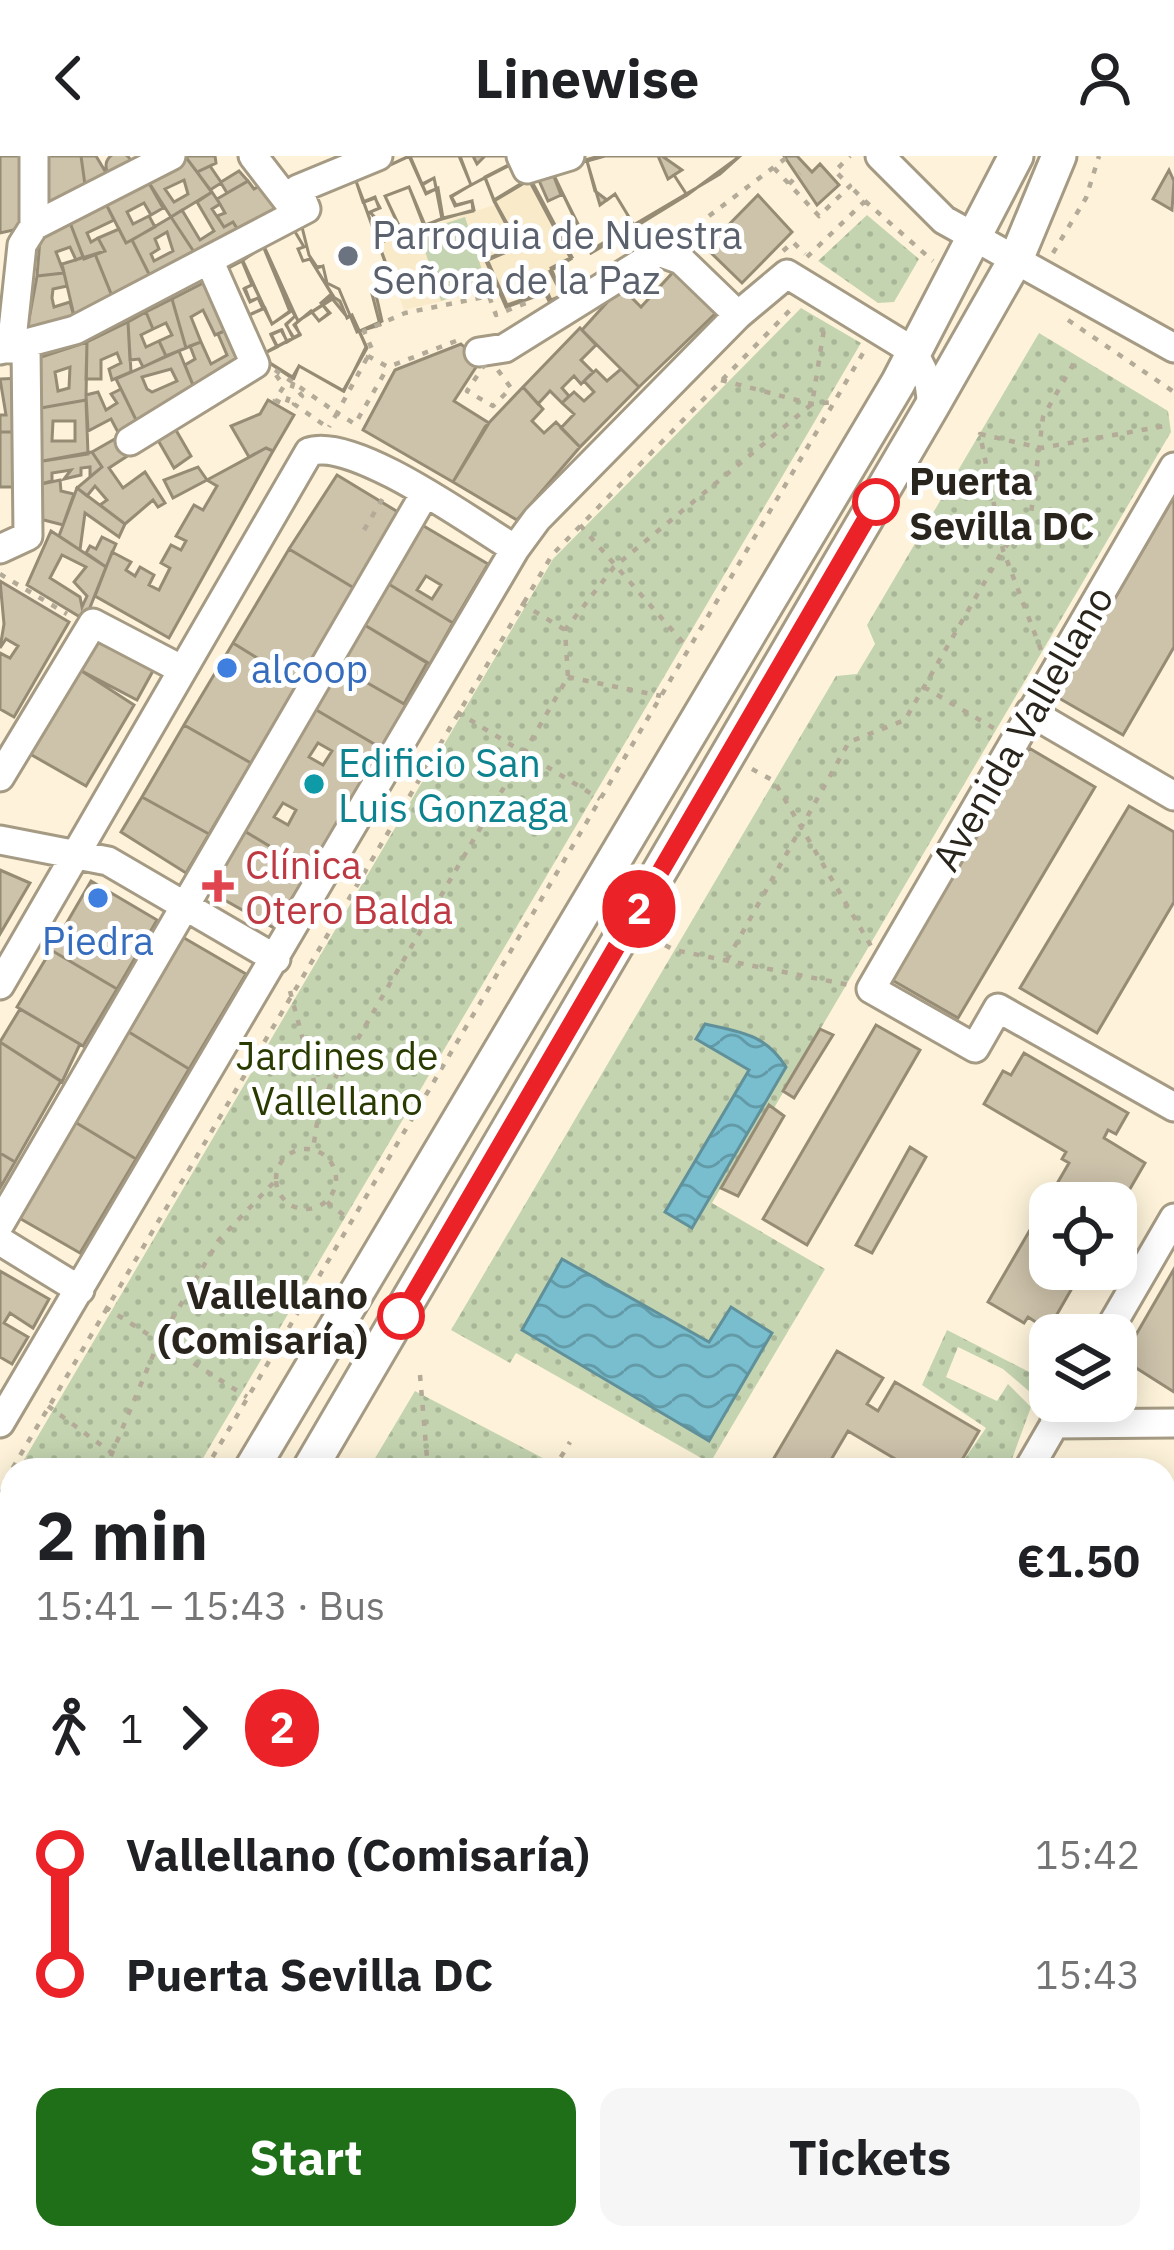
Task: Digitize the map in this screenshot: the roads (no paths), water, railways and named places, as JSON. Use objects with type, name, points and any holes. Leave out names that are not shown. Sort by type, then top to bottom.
[{"type":"main road","points":[[258,1458],[913,351],[1016,156]]},
{"type":"main road","points":[[316,1458],[932,406],[1017,257],[1059,156]]},
{"type":"main road","points":[[275,1458],[309,1371]]},
{"type":"street","points":[[0,549],[28,536],[12,348],[18,242],[34,156]]},
{"type":"street","points":[[18,242],[171,156]]},
{"type":"street","points":[[253,156],[297,213]]},
{"type":"street","points":[[12,348],[75,330],[209,260],[306,208],[298,189],[378,156]]},
{"type":"street","points":[[521,156],[527,169],[570,156]]},
{"type":"street","points":[[880,156],[944,220],[1174,348]]},
{"type":"street","points":[[484,355],[505,348],[659,252],[681,260],[738,315]]},
{"type":"street","points":[[130,441],[256,364],[209,260]]},
{"type":"street","points":[[0,1423],[12,1376],[80,1290],[515,549],[537,519],[738,315],[788,274],[913,351],[929,383],[932,406]]},
{"type":"street","points":[[0,985],[309,452],[338,449],[515,549]]},
{"type":"street","name":"Avenida Vallellano","points":[[1174,467],[872,989],[976,1048],[998,1008],[1174,1107]]},
{"type":"street","points":[[0,1224],[424,495]]},
{"type":"street","points":[[0,777],[93,623],[181,669]]},
{"type":"street","points":[[1030,712],[1174,796]]},
{"type":"street","points":[[0,840],[108,861],[277,958]]},
{"type":"street","points":[[1118,1314],[1174,1218]]},
{"type":"street","points":[[0,1241],[80,1290]]},
{"type":"street","points":[[1137,1420],[1174,1423]]},
{"type":"street","points":[[1035,1458],[1056,1422]]},
{"type":"water","points":[[705,1024],[761,1041],[786,1067],[692,1228],[665,1212],[749,1070],[696,1039]]},
{"type":"water","points":[[562,1259],[709,1342],[731,1307],[772,1333],[709,1441],[522,1330]]},
{"type":"place","name":"Parroquia de Nuestra Señora de la Paz","points":[[348,256]]},
{"type":"place","name":"Puerta Sevilla DC","points":[[876,502]]},
{"type":"place","name":"alcoop","points":[[227,668]]},
{"type":"place","name":"Edificio San Luis Gonzaga","points":[[314,784]]},
{"type":"place","name":"Clínica Otero Balda","points":[[218,886]]},
{"type":"place","name":"Piedra","points":[[98,898]]},
{"type":"place","name":"Vallellano (Comisaría)","points":[[401,1316]]},
{"type":"park label","name":"Jardines de Vallellano","points":[[337,1078]]}]
